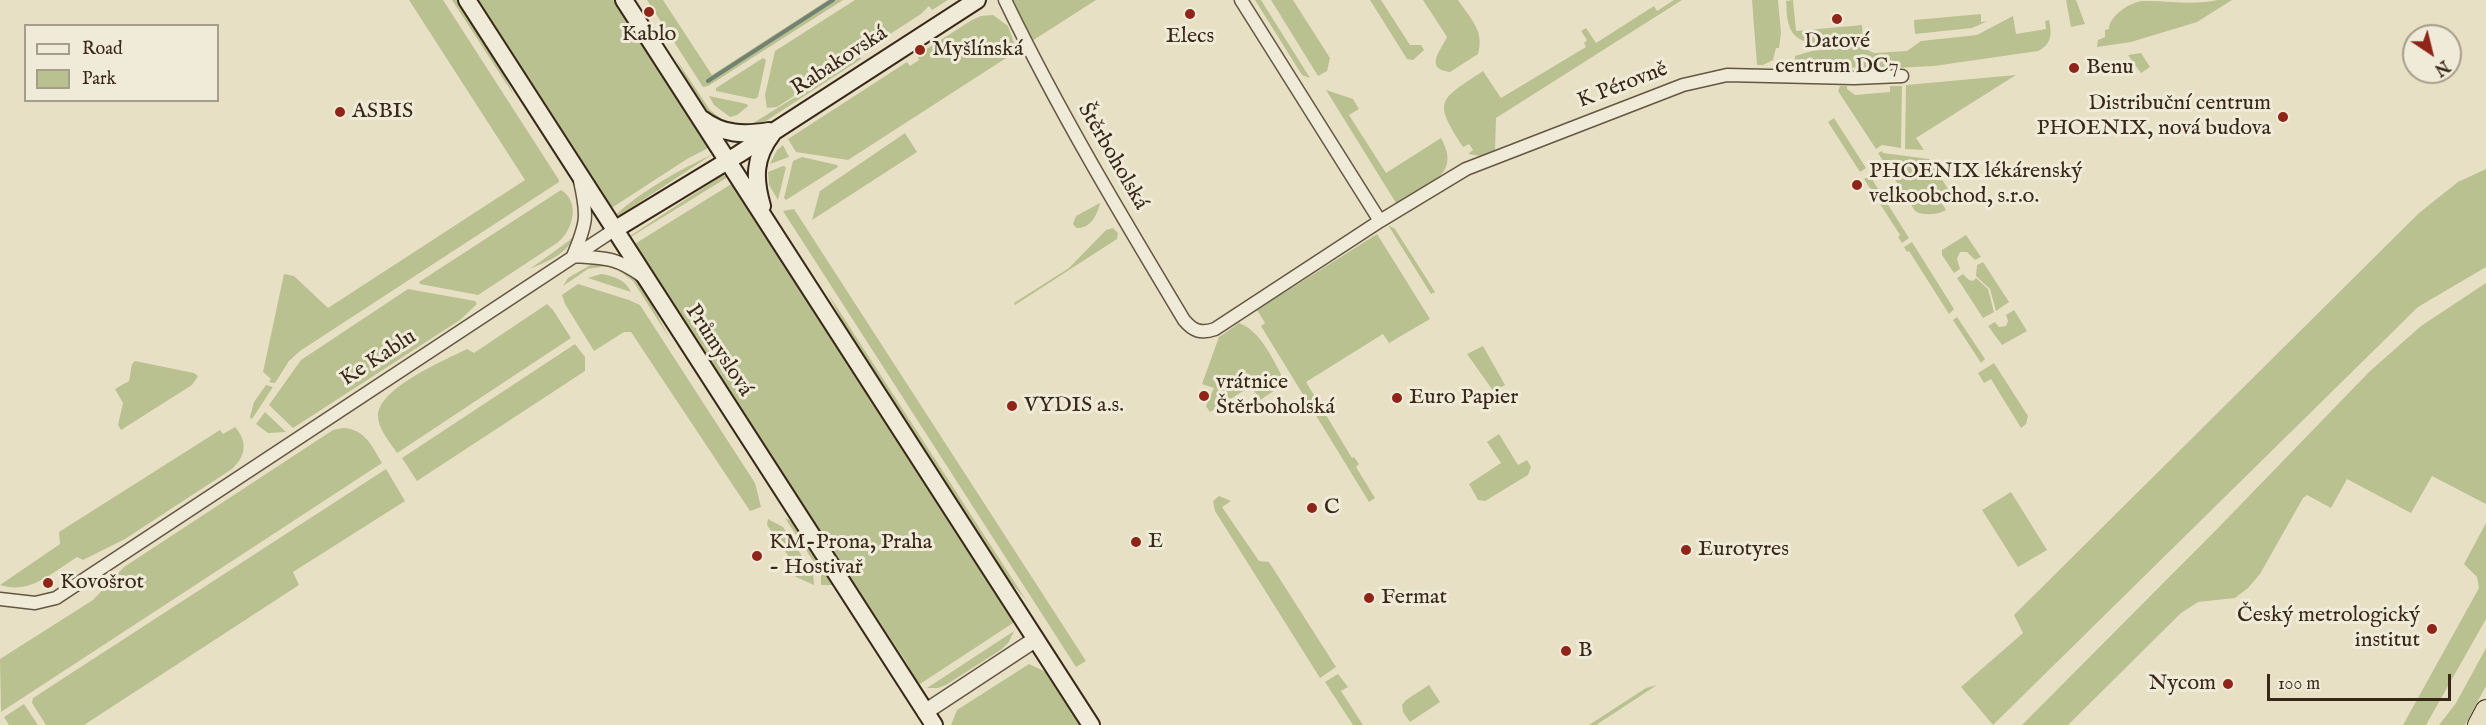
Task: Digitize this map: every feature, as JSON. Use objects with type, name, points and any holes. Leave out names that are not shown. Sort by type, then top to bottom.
[{"type":"highway","points":[[2478,725],[2486,710]]},
{"type":"main road","name":"Průmyslová","points":[[467,0],[930,718]]},
{"type":"main road","points":[[624,0],[1091,725]]},
{"type":"main road","name":"Rabakovská","points":[[728,160],[976,0]]},
{"type":"main road","points":[[699,117],[731,133],[751,134],[777,129]]},
{"type":"main road","points":[[765,219],[756,183],[756,169],[761,152],[777,129]]},
{"type":"main road","name":"Ke Kablu","points":[[614,230],[728,160]]},
{"type":"street","name":"Štěrboholská","points":[[1005,0],[1040,71],[1109,195],[1184,320],[1192,329]]},
{"type":"street","points":[[1241,0],[1380,221]]},
{"type":"street","name":"K Pérovně","points":[[1192,329],[1208,332],[1215,329],[1380,221],[1466,169],[1683,86],[1727,75],[1854,78],[1902,76]]},
{"type":"street","points":[[578,174],[586,206],[586,224],[573,256],[612,259],[624,263],[645,278]]},
{"type":"street","name":"Ke Kablu","points":[[0,599],[35,603],[56,598],[614,230]]},
{"type":"street","points":[[930,718],[1036,639]]},
{"type":"green space","points":[[409,0],[443,0],[559,182],[300,351],[289,361],[275,383],[269,382],[271,379],[263,372],[284,274],[294,276],[328,308],[525,180]]},
{"type":"green space","points":[[452,0],[458,0],[492,52],[515,97]]},
{"type":"green space","points":[[477,0],[614,0],[710,147],[687,159],[610,209]]},
{"type":"green space","points":[[647,0],[663,0],[712,75],[828,0],[843,0],[703,87]]},
{"type":"green space","points":[[855,0],[948,0],[932,10],[929,6],[921,14],[777,107],[767,108],[765,95],[775,51]]},
{"type":"green space","points":[[1013,0],[1096,0],[1032,41]]},
{"type":"green space","points":[[1255,0],[1261,0],[1310,78],[1302,75]]},
{"type":"green space","points":[[1271,0],[1293,0],[1330,58],[1327,71],[1318,76]]},
{"type":"green space","points":[[1370,0],[1381,0],[1410,45],[1421,45],[1424,50],[1413,60],[1407,59]]},
{"type":"green space","points":[[1423,0],[1458,0],[1478,32],[1480,46],[1478,54],[1450,72],[1438,67],[1436,59],[1447,37]]},
{"type":"green space","points":[[1674,0],[1682,0],[1496,118],[1495,152],[1481,156],[1468,154],[1473,150],[1469,144],[1463,147],[1447,120],[1444,110],[1449,96],[1457,89],[1483,71],[1501,98],[1586,47],[1584,43],[1587,40],[1581,31],[1586,28],[1596,43],[1654,6],[1657,11]]},
{"type":"green space","points":[[1752,0],[1778,0],[1781,33],[1779,48],[1776,48],[1773,60],[1763,65],[1757,65]]},
{"type":"green space","points":[[1793,0],[1796,31],[1862,25],[1863,39],[1821,44],[1801,40],[1794,34],[1787,19],[1786,1]]},
{"type":"green space","points":[[2066,0],[2076,0],[2085,24],[2071,27]]},
{"type":"green space","points":[[2232,0],[2197,22],[2131,42],[2097,47],[2098,40],[2105,37],[2105,30],[2109,29],[2112,19],[2132,4],[2143,1],[2190,3]]},
{"type":"green space","points":[[1981,14],[1981,22],[1988,21],[1972,28],[1915,34],[1914,20]]},
{"type":"green space","points":[[993,15],[1008,26],[1017,51],[848,160],[796,152],[788,139],[907,62],[910,66],[919,60],[917,55],[972,20],[981,16]]},
{"type":"green space","points":[[2013,16],[2016,34],[2046,29],[2045,21],[2049,20],[2051,34],[2046,45],[2038,51],[1934,66],[1875,69],[1795,64],[1795,56],[1812,51],[1859,46],[1874,53],[1907,51],[1921,41],[1977,35]]},
{"type":"green space","points":[[2141,53],[2150,67],[2141,73],[2128,55]]},
{"type":"green space","points":[[863,55],[861,59],[766,121],[750,125]]},
{"type":"green space","points":[[763,58],[766,60],[758,97],[754,99],[716,91],[716,88]]},
{"type":"green space","points":[[676,59],[710,110],[728,124],[728,127],[706,113]]},
{"type":"green space","points":[[2016,75],[1916,138],[1924,150],[1905,149],[1906,85]]},
{"type":"green space","points":[[1840,86],[1847,86],[1847,89],[1855,95],[1890,92],[1890,86],[1902,86],[1901,148],[1882,145],[1876,149],[1838,91]]},
{"type":"green space","points":[[1326,90],[1353,99],[1359,109],[1349,115],[1386,173],[1441,138],[1447,163],[1441,175],[1408,198],[1396,203]]},
{"type":"green space","points":[[709,96],[748,106],[737,115],[730,117],[714,105]]},
{"type":"green space","points":[[1834,118],[1866,168],[1860,172],[1828,122]]},
{"type":"green space","points":[[905,133],[917,152],[812,220],[820,191]]},
{"type":"green space","points":[[783,145],[789,157],[770,164],[777,150]]},
{"type":"green space","points":[[1882,151],[1883,153],[1929,159],[1950,192],[1939,199],[1946,210],[1930,214],[1915,211],[1878,153]]},
{"type":"green space","points":[[713,154],[620,215],[614,216],[662,181]]},
{"type":"green space","points":[[802,157],[838,167],[786,200],[784,198],[793,161]]},
{"type":"green space","points":[[786,167],[778,200],[769,185],[768,172]]},
{"type":"green space","points":[[2486,169],[2486,267],[2418,307],[1993,725],[1961,687],[2023,633],[2014,615],[2419,213],[2458,182]]},
{"type":"green space","points":[[723,175],[728,177],[629,238],[630,236]]},
{"type":"green space","points":[[1870,176],[1909,238],[1902,243],[1898,237],[1900,235],[1864,179]]},
{"type":"green space","points":[[733,183],[1013,620],[1013,623],[920,684],[912,677],[908,665],[633,245]]},
{"type":"green space","points":[[561,190],[567,195],[573,209],[571,224],[563,238],[557,243],[478,295],[420,284],[419,282]]},
{"type":"green space","points":[[1100,203],[1092,221],[1081,228],[1076,228],[1073,224],[1076,216]]},
{"type":"green space","points":[[794,209],[1086,661],[1076,667],[783,211]]},
{"type":"green space","points":[[1388,225],[1395,229],[1435,292],[1431,294]]},
{"type":"green space","points":[[1113,228],[1118,233],[1117,239],[1015,305],[1014,303],[1069,268],[1106,230]]},
{"type":"green space","points":[[577,232],[569,246],[563,251],[530,269],[570,240]]},
{"type":"green space","points":[[1377,234],[1430,319],[1389,343],[1383,334],[1306,382],[1352,458],[1354,457],[1359,464],[1356,467],[1375,498],[1369,502],[1261,326],[1265,323],[1257,310]]},
{"type":"green space","points":[[1966,235],[1981,257],[1975,260],[1967,252],[1960,252],[1957,259],[1960,269],[1954,273],[1942,255],[1942,250]]},
{"type":"green space","points":[[1912,242],[1954,309],[1949,314],[1909,251],[1907,252],[1904,247]]},
{"type":"green space","points":[[1983,262],[2009,302],[1996,311],[1990,289],[1976,276],[1977,265]]},
{"type":"green space","points":[[592,264],[607,264],[588,269],[563,286],[568,278]]},
{"type":"green space","points":[[614,267],[630,271],[641,284],[670,339],[633,281]]},
{"type":"green space","points":[[601,274],[619,279],[631,292],[588,278]]},
{"type":"green space","points":[[1963,274],[1969,280],[1973,281],[1976,278],[1988,289],[1994,312],[1983,318],[1957,278]]},
{"type":"green space","points":[[2486,283],[2486,504],[2432,476],[2411,513],[2347,479],[2331,508],[2307,495],[2303,498],[2260,574],[2248,588],[2235,598],[2198,602],[2181,613],[2068,725],[2022,725],[2369,372],[2421,326]]},
{"type":"green space","points":[[578,284],[640,305],[755,483],[761,507],[750,511],[631,332],[624,332],[594,351],[565,304],[562,295]]},
{"type":"green space","points":[[408,289],[475,301],[477,304],[460,320],[293,428],[269,405],[301,360]]},
{"type":"green space","points":[[827,292],[1026,600],[999,569],[849,334]]},
{"type":"green space","points":[[547,304],[571,338],[397,453],[380,426],[378,416],[381,406],[389,395],[414,376],[444,360],[467,349],[474,353]]},
{"type":"green space","points":[[2014,310],[2027,331],[2002,345],[1988,326],[1995,322],[1999,327],[2006,326],[2008,321],[2006,315]]},
{"type":"green space","points":[[1957,317],[1985,359],[1981,363],[1953,320]]},
{"type":"green space","points":[[1239,323],[1261,340],[1286,383],[1260,400],[1251,386],[1210,412],[1206,406],[1214,388],[1202,384],[1219,337]]},
{"type":"green space","points":[[575,344],[585,357],[585,371],[417,481],[402,458]]},
{"type":"green space","points":[[1483,346],[1505,385],[1494,392],[1467,354]]},
{"type":"green space","points":[[135,361],[194,373],[198,376],[192,385],[121,430],[118,425],[123,403],[115,389],[129,381],[132,364]]},
{"type":"green space","points":[[1994,363],[2028,416],[2026,424],[2021,428],[1991,379],[1984,383],[1978,373]]},
{"type":"green space","points":[[266,385],[273,387],[252,419],[250,417],[254,402]]},
{"type":"green space","points":[[265,412],[286,432],[268,433],[256,424]]},
{"type":"green space","points":[[235,427],[242,438],[244,449],[232,469],[125,539],[83,560],[77,557],[50,575],[31,584],[21,587],[0,585],[60,544],[59,532],[220,430],[223,434]]},
{"type":"green space","points":[[351,429],[362,435],[382,463],[1,712],[0,659],[93,600],[124,567],[333,430]]},
{"type":"green space","points":[[1499,434],[1518,465],[1527,460],[1531,467],[1528,475],[1485,501],[1478,500],[1469,484],[1501,463],[1487,442]]},
{"type":"green space","points":[[386,469],[405,501],[293,572],[299,585],[84,725],[46,725],[32,703],[33,698]]},
{"type":"green space","points":[[2011,492],[2047,550],[2018,567],[1982,510]]},
{"type":"green space","points":[[1219,496],[1231,501],[1222,507],[1259,561],[1269,562],[1336,667],[1320,678],[1215,511],[1213,501]]},
{"type":"green space","points":[[785,518],[794,522],[835,585],[821,585],[821,573]]},
{"type":"green space","points":[[768,519],[783,527],[813,573],[814,585],[796,577],[788,569],[796,567],[767,525]]},
{"type":"green space","points":[[2486,523],[2486,619],[2426,725],[2403,725],[2479,588],[2477,577],[2464,564]]},
{"type":"green space","points":[[1014,631],[1009,642],[1002,649],[946,685],[927,688]]},
{"type":"green space","points":[[2486,648],[2486,686],[2465,725],[2439,725],[2456,703]]},
{"type":"green space","points":[[1029,664],[1046,672],[1081,725],[951,725],[957,710]]},
{"type":"green space","points":[[1338,674],[1348,687],[1341,691],[1363,725],[1353,725],[1325,682]]},
{"type":"green space","points":[[1429,685],[1440,702],[1410,722],[1403,712],[1402,705]]},
{"type":"green space","points":[[1657,685],[1596,725],[1589,725],[1646,688]]},
{"type":"green space","points":[[24,704],[38,725],[9,725],[4,717]]},
{"type":"waterway","points":[[708,81],[833,0]]},
{"type":"place","name":"Kablo","points":[[649,12]]},
{"type":"place","name":"Elecs","points":[[1190,14]]},
{"type":"place","name":"Datové centrum DC7","points":[[1837,19]]},
{"type":"place","name":"Myšlínská","points":[[920,50]]},
{"type":"place","name":"Benu","points":[[2074,68]]},
{"type":"place","name":"ASBIS","points":[[340,112]]},
{"type":"place","name":"Distribuční centrum PHOENIX, nová budova","points":[[2283,117]]},
{"type":"place","name":"PHOENIX lékárenský velkoobchod, s.r.o.","points":[[1857,185]]},
{"type":"place","name":"vrátnice Štěrboholská","points":[[1204,396]]},
{"type":"place","name":"Euro Papier","points":[[1397,398]]},
{"type":"place","name":"VYDIS a.s.","points":[[1012,406]]},
{"type":"place","name":"C","points":[[1312,508]]},
{"type":"place","name":"E","points":[[1136,542]]},
{"type":"place","name":"Eurotyres","points":[[1686,550]]},
{"type":"place","name":"KM-Prona, Praha - Hostivař","points":[[757,556]]},
{"type":"place","name":"Kovošrot","points":[[48,583]]},
{"type":"place","name":"Fermat","points":[[1369,598]]},
{"type":"place","name":"Český metrologický institut","points":[[2432,629]]},
{"type":"place","name":"B","points":[[1566,651]]},
{"type":"place","name":"Nycom","points":[[2228,684]]}]
